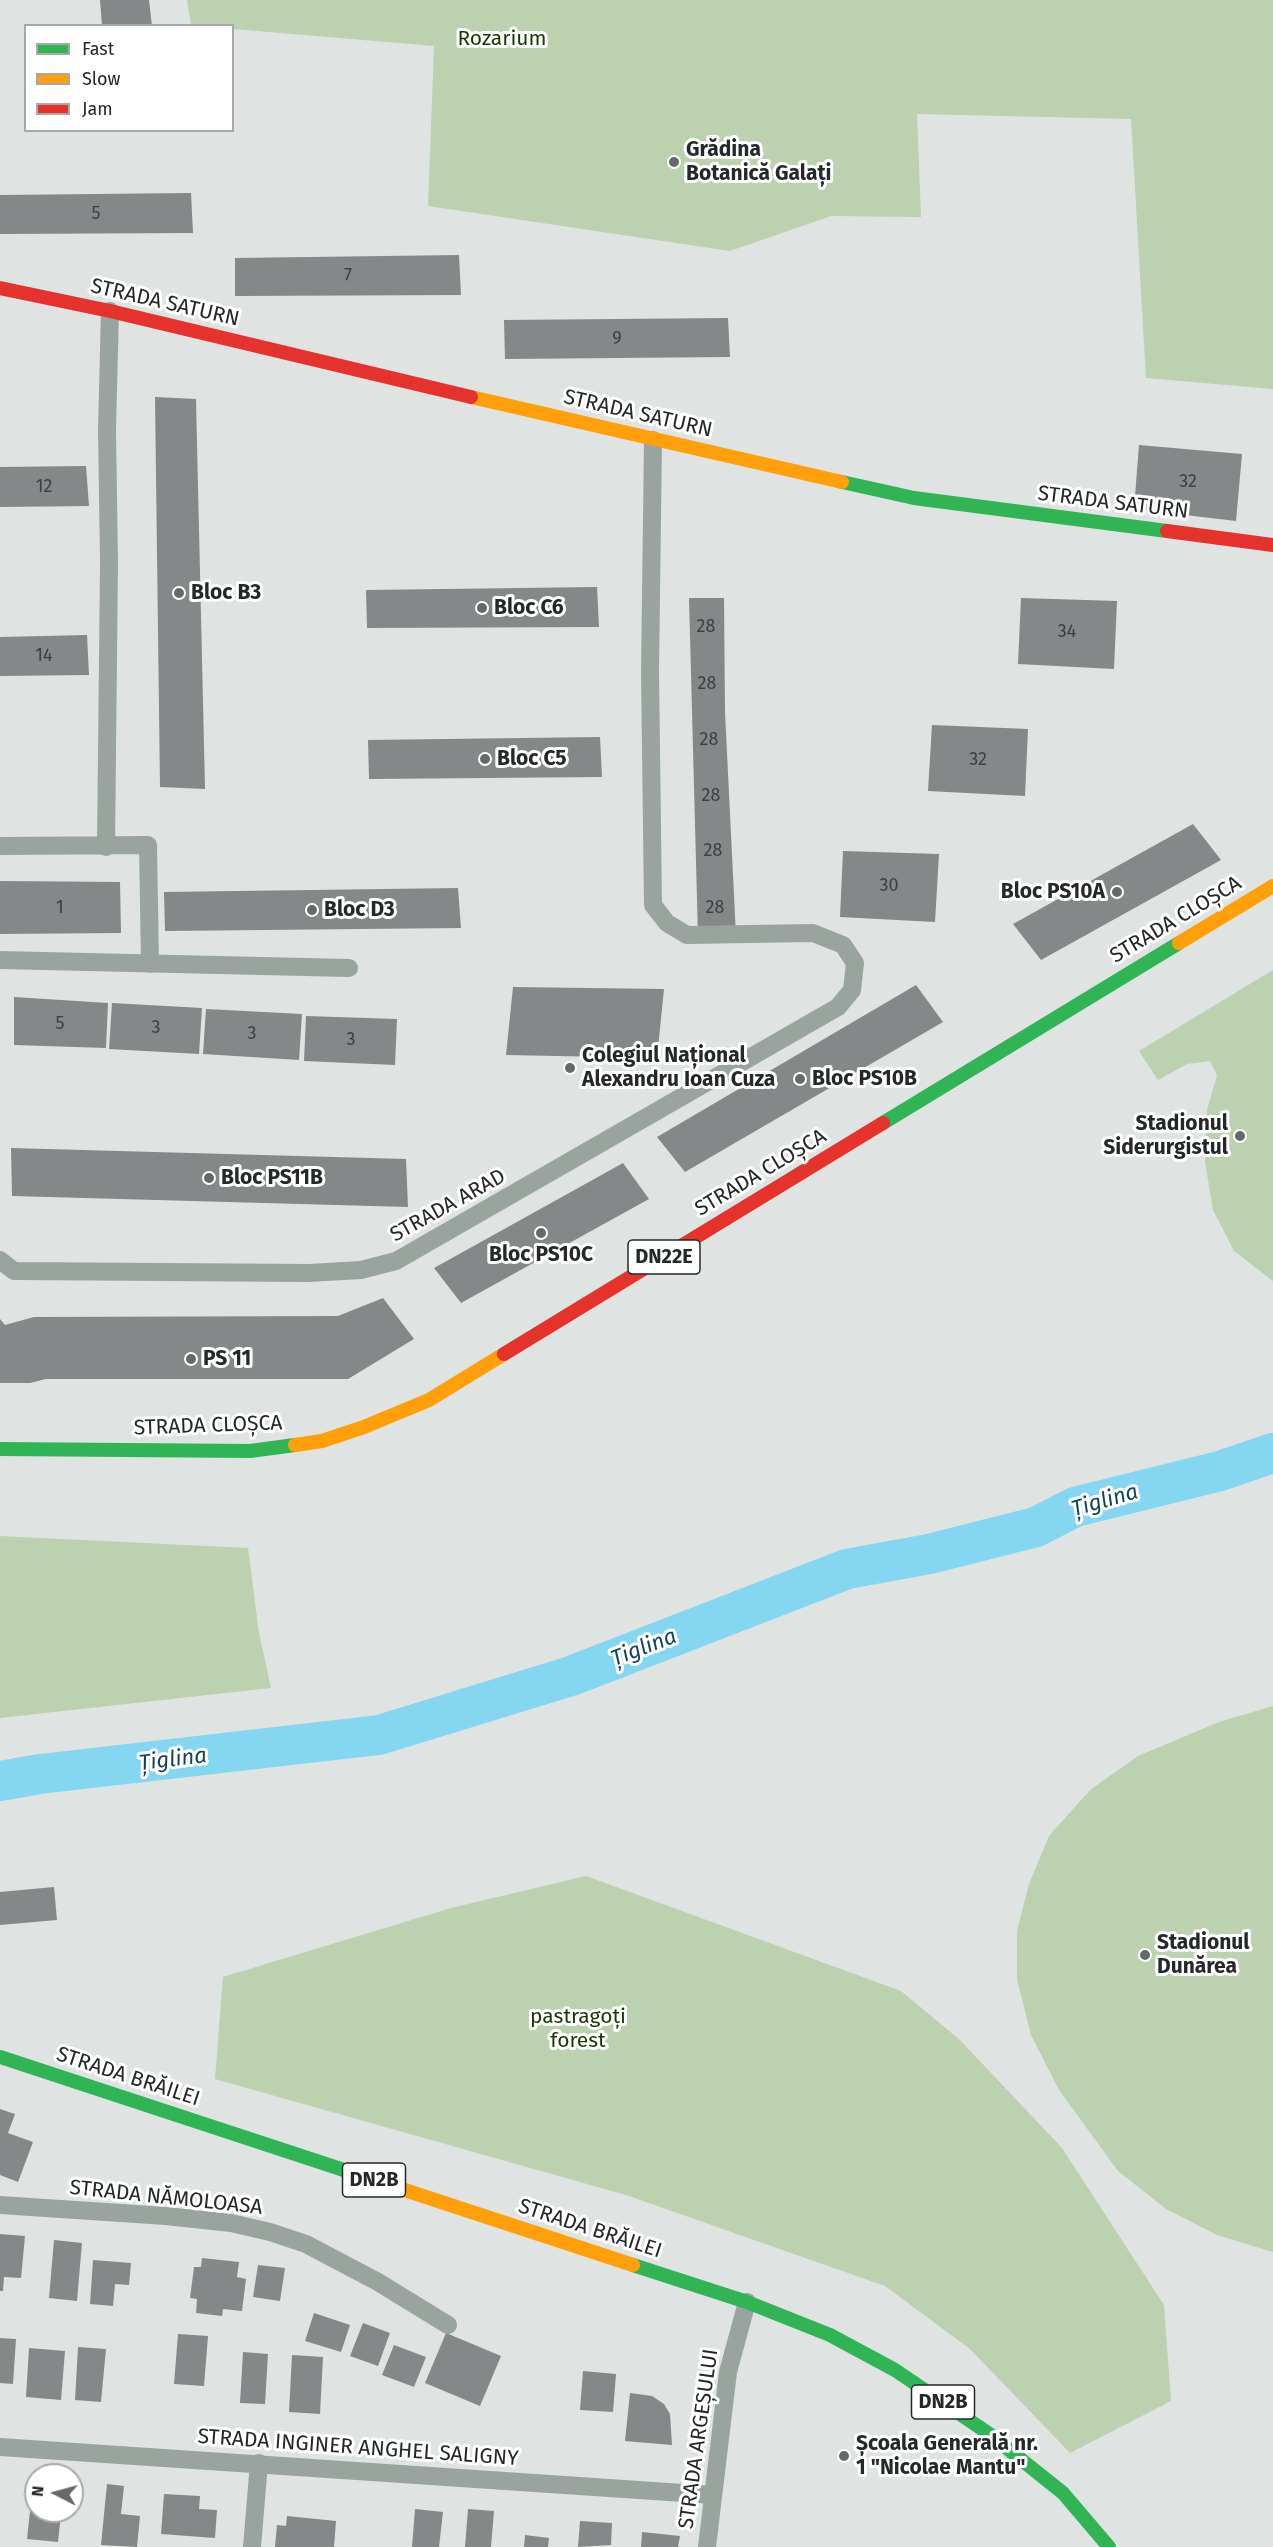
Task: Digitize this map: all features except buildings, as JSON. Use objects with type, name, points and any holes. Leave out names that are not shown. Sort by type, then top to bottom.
[{"type":"main road","name":"STRADA SATURN","points":[[0,288],[110,311],[653,440],[914,498],[1273,545]]},
{"type":"main road","name":"STRADA CLOȘCA","points":[[0,1449],[250,1451],[322,1441],[364,1427],[429,1400],[1273,886]]},
{"type":"main road","name":"STRADA BRĂILEI","points":[[0,2057],[747,2302],[830,2335],[904,2376],[987,2433],[1063,2493],[1109,2547]]},
{"type":"street","points":[[106,847],[109,563],[106,429],[110,311]]},
{"type":"street","name":"STRADA ARAD","points":[[0,1260],[14,1271],[309,1273],[361,1270],[396,1261],[838,1007],[852,990],[855,963],[843,945],[813,933],[687,935],[667,923],[653,905],[651,672],[653,440]]},
{"type":"street","points":[[0,846],[148,845],[150,964]]},
{"type":"street","points":[[0,960],[348,968]]},
{"type":"street","name":"STRADA NĂMOLOASA","points":[[0,2205],[166,2216],[231,2223],[270,2232],[306,2244],[368,2277],[448,2325]]},
{"type":"street","name":"STRADA ARGEȘULUI","points":[[707,2547],[728,2372],[747,2302]]},
{"type":"street","name":"STRADA INGINER ANGHEL SALIGNY","points":[[0,2447],[713,2495]]},
{"type":"street","points":[[252,2547],[259,2463]]},
{"type":"green space","name":"Grădina Botanică Galați","points":[[187,0],[1273,0],[1273,389],[1146,378],[1131,119],[917,114],[921,217],[831,216],[730,251],[428,206],[434,46],[234,29],[234,24],[191,24]]},
{"type":"green space","name":"Stadionul Siderurgistul","points":[[1273,970],[1273,1281],[1234,1251],[1213,1210],[1205,1162],[1207,1110],[1217,1075],[1210,1061],[1187,1064],[1158,1080],[1139,1051]]},
{"type":"green space","points":[[0,1536],[248,1548],[259,1633],[271,1688],[0,1718]]},
{"type":"green space","name":"Stadionul Dunărea","points":[[1273,1706],[1273,2252],[1217,2235],[1166,2209],[1118,2171],[1059,2090],[1031,2035],[1017,1979],[1017,1931],[1029,1884],[1049,1836],[1090,1790],[1138,1756],[1219,1722]]},
{"type":"green space","name":"pastragoți forest","points":[[586,1876],[901,1991],[960,2040],[1062,2148],[1164,2305],[1171,2401],[1070,2453],[970,2349],[885,2286],[626,2195],[215,2079],[223,1977],[451,1908]]},
{"type":"waterway","name":"Țiglina","points":[[0,1781],[40,1774],[379,1735],[571,1676],[847,1569],[929,1554],[1036,1527],[1075,1507],[1220,1471],[1273,1453]]},
{"type":"traffic: fast","points":[[842,482],[914,498],[1167,531]]},
{"type":"traffic: fast","points":[[883,1123],[1179,943]]},
{"type":"traffic: fast","points":[[0,1449],[250,1451],[295,1445]]},
{"type":"traffic: fast","points":[[0,2057],[356,2174]]},
{"type":"traffic: fast","points":[[633,2265],[747,2302],[830,2335],[895,2370],[988,2433],[1063,2493],[1109,2547]]},
{"type":"traffic: slow","points":[[471,397],[842,482]]},
{"type":"traffic: slow","points":[[1179,943],[1273,886]]},
{"type":"traffic: slow","points":[[295,1445],[322,1441],[364,1427],[429,1400],[504,1354]]},
{"type":"traffic: slow","points":[[356,2174],[633,2265]]},
{"type":"traffic: jam","points":[[0,288],[110,311],[471,397]]},
{"type":"traffic: jam","points":[[1167,531],[1273,545]]},
{"type":"traffic: jam","points":[[504,1354],[883,1123]]},
{"type":"place","name":"Grădina Botanică Galați","points":[[674,162]]},
{"type":"place","name":"Bloc B3","points":[[179,593]]},
{"type":"place","name":"Bloc C6","points":[[482,608]]},
{"type":"place","name":"Bloc C5","points":[[485,759]]},
{"type":"place","name":"Bloc PS10A","points":[[1117,892]]},
{"type":"place","name":"Bloc D3","points":[[312,910]]},
{"type":"place","name":"Colegiul Național Alexandru Ioan Cuza","points":[[570,1068]]},
{"type":"place","name":"Bloc PS10B","points":[[800,1079]]},
{"type":"place","name":"Stadionul Siderurgistul","points":[[1240,1136]]},
{"type":"place","name":"Bloc PS11B","points":[[209,1178]]},
{"type":"place","name":"Bloc PS10C","points":[[541,1233]]},
{"type":"place","name":"PS 11","points":[[191,1359]]},
{"type":"place","name":"Stadionul Dunărea","points":[[1145,1955]]},
{"type":"place","name":"Școala Generală nr. 1 \"Nicolae Mantu\"","points":[[844,2456]]},
{"type":"park label","name":"Rozarium","points":[[502,39]]}]
